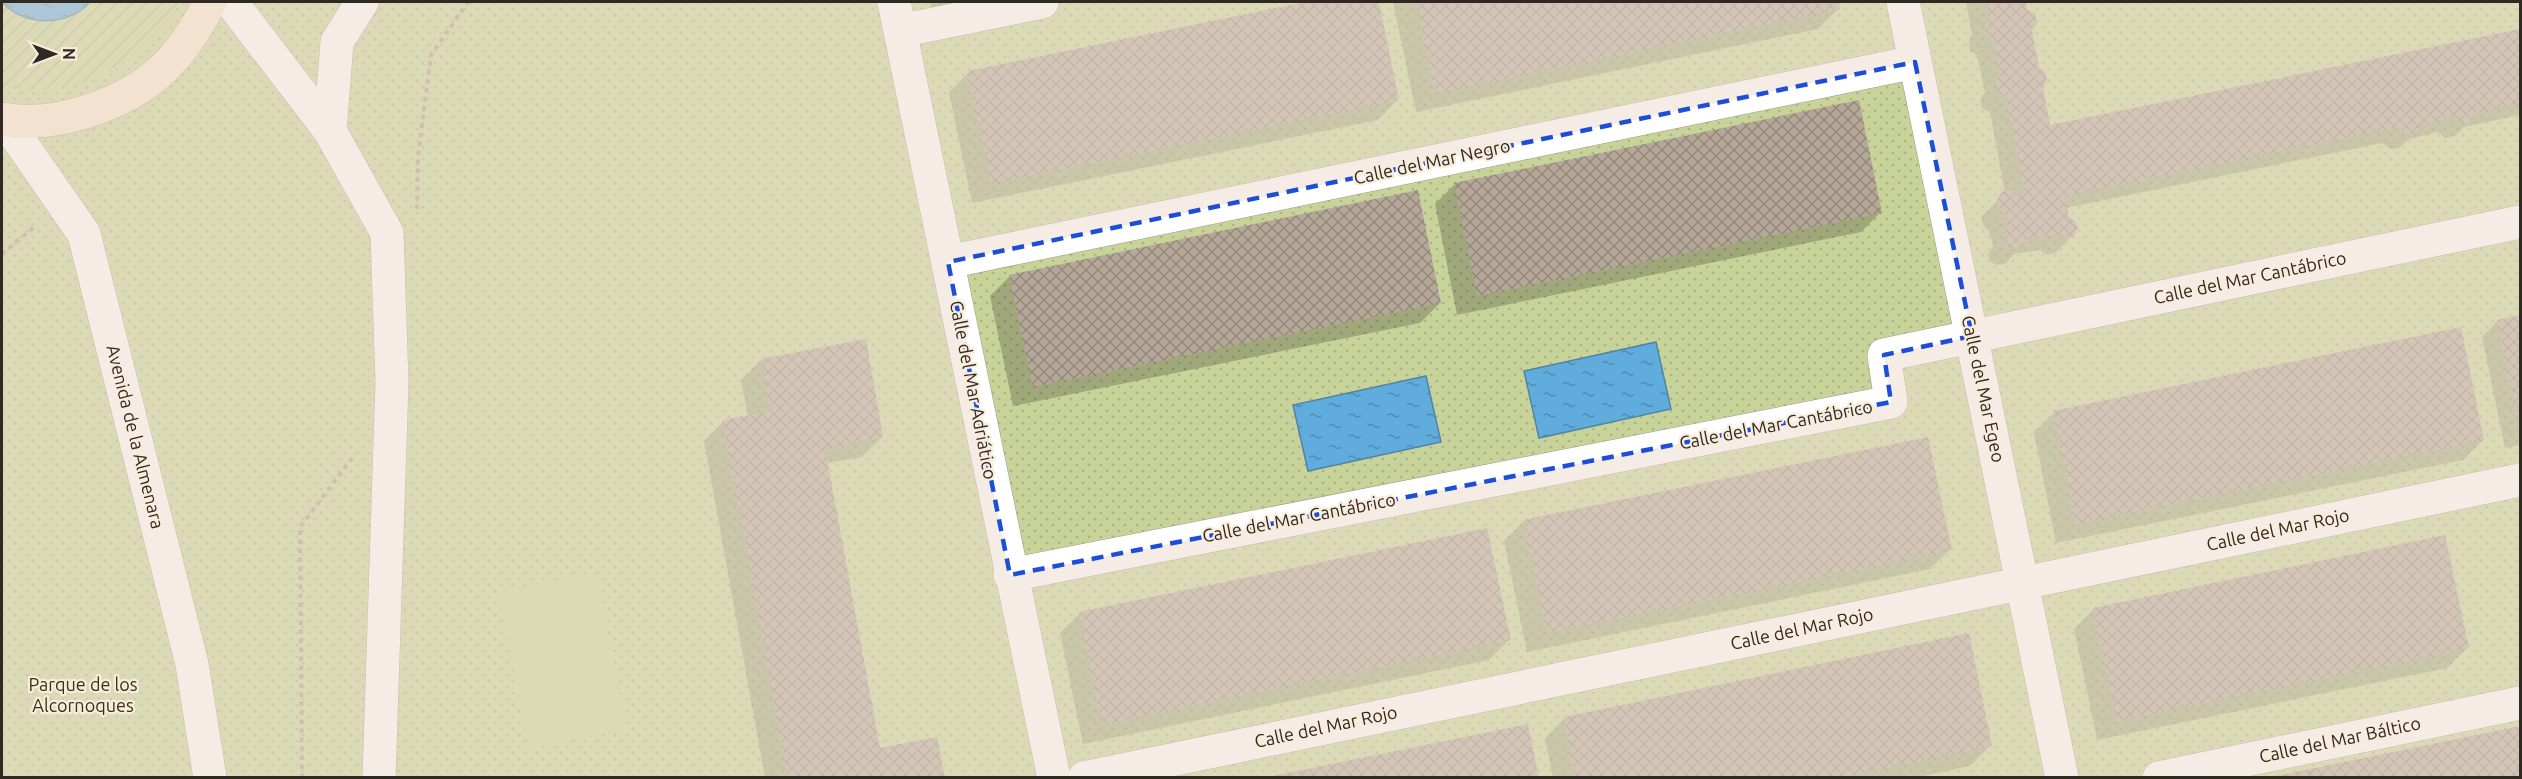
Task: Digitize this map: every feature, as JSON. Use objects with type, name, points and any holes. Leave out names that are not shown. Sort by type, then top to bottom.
[{"type":"street","points":[[3,119],[61,118],[115,101],[163,70],[198,26],[210,2]]},
{"type":"street","points":[[231,2],[330,131],[387,233],[392,382],[379,777]]},
{"type":"street","points":[[330,131],[337,42],[362,2]]},
{"type":"street","points":[[897,16],[1042,2]]},
{"type":"street","name":"Calle del Mar Egeo","points":[[1903,2],[2062,777]]},
{"type":"street","name":"Calle del Mar Adriático","points":[[897,16],[1010,575],[1054,777]]},
{"type":"street","name":"Calle del Mar Negro","points":[[948,262],[1915,62]]},
{"type":"street","name":"Avenida de la Almenara","points":[[3,119],[84,234],[192,664],[210,777]]},
{"type":"street","name":"Calle del Mar Cantábrico","points":[[1010,575],[1891,402],[1884,355],[2520,222]]},
{"type":"street","name":"Calle del Mar Rojo","points":[[1084,777],[2520,480]]},
{"type":"street","name":"Calle del Mar Báltico","points":[[2159,777],[2520,703]]},
{"type":"highlighted area","points":[[1915,62],[1972,336],[1884,355],[1891,402],[1010,575],[948,262]]},
{"type":"green space","name":"Parque de los Alcornoques","points":[[2,2],[2520,2],[2520,777],[2,778]]},
{"type":"green space","points":[[2,2],[179,2],[174,13],[139,53],[93,80],[40,90],[2,86]]},
{"type":"green space","points":[[596,573],[627,729],[529,748],[498,592]]},
{"type":"water","points":[[2,2],[90,2],[70,16],[46,21],[22,16]]},
{"type":"water","points":[[1656,342],[1671,409],[1539,438],[1524,371]]},
{"type":"water","points":[[1426,376],[1441,442],[1308,471],[1293,405]]},
{"type":"building","points":[[1305,2],[1379,2],[1399,100],[991,184],[968,71]]},
{"type":"building","points":[[1417,2],[1839,2],[1840,9],[1435,93]]},
{"type":"building","points":[[1985,2],[2026,2],[2027,10],[2035,13],[2037,24],[2032,30],[2039,68],[2045,72],[2047,80],[2043,88],[2050,125],[2520,29],[2520,103],[2477,112],[2473,120],[2462,123],[2454,117],[2423,124],[2417,132],[2408,133],[2399,127],[2065,196],[2069,217],[2075,221],[2078,228],[2073,237],[2064,239],[2057,234],[2026,239],[2023,248],[2013,249],[2006,245],[2004,237],[2008,228],[2005,214],[1999,209],[1997,200],[2002,192],[2011,190],[2019,195],[2025,194],[2006,96],[1998,91],[1996,82],[2000,75],[1993,38],[1986,35],[1984,25],[1988,17]]},
{"type":"building","points":[[1859,100],[1882,213],[1477,296],[1454,183]]},
{"type":"building","points":[[1418,190],[1441,303],[1033,387],[1009,275]]},
{"type":"building","points":[[2520,315],[2520,427],[2519,427],[2497,320]]},
{"type":"building","points":[[2461,327],[2484,440],[2076,524],[2053,411]]},
{"type":"building","points":[[866,339],[883,437],[825,448],[880,748],[937,737],[945,778],[788,778],[723,420],[770,411],[761,359]]},
{"type":"building","points":[[1928,437],[1952,550],[1547,633],[1523,520]]},
{"type":"building","points":[[1487,528],[1511,640],[1102,725],[1079,612]]},
{"type":"building","points":[[2445,535],[2469,648],[2117,721],[2093,608]]},
{"type":"building","points":[[1969,633],[1992,746],[1841,778],[1576,778],[1564,717]]},
{"type":"building","points":[[1528,724],[1539,778],[1273,778],[1273,776]]},
{"type":"building","points":[[2520,726],[2520,778],[2276,778],[2276,776]]}]
